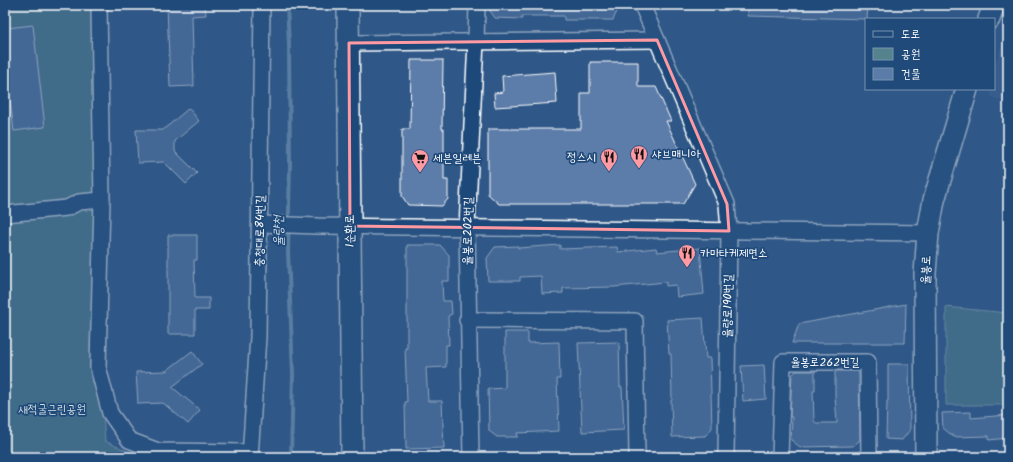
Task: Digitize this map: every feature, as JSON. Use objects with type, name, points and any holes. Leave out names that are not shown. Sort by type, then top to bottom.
[{"type":"main road","name":"1순환로","points":[[348,5],[352,457]]},
{"type":"main road","points":[[989,18],[994,5]]},
{"type":"main road","name":"율봉로","points":[[926,457],[925,274],[928,233],[934,200],[967,90]]},
{"type":"street","points":[[99,5],[102,200],[98,367],[110,413],[129,440],[158,451],[250,455]]},
{"type":"street","name":"충청대로84번길","points":[[250,455],[258,337],[262,5]]},
{"type":"street","name":"율봉로202번길","points":[[471,457],[467,227],[477,5]]},
{"type":"street","name":"율량로190번길","points":[[642,5],[727,204],[729,230],[726,457]]},
{"type":"street","points":[[349,43],[657,40]]},
{"type":"street","points":[[5,214],[67,208],[79,202],[102,200]]},
{"type":"street","points":[[260,224],[318,226],[928,233]]},
{"type":"street","points":[[468,320],[635,321],[637,457]]},
{"type":"street","name":"율봉로262번길","points":[[780,457],[782,362],[868,362],[869,457]]},
{"type":"highlighted area","points":[[657,40],[727,204],[729,231],[350,226],[349,43]]},
{"type":"shaded area","points":[[1008,24],[1008,103],[991,97],[990,90],[995,90],[995,66]]},
{"type":"green space","name":"새적굴근린공원","points":[[5,5],[91,5],[95,185],[90,373],[103,413],[105,441],[140,457],[5,457]]},
{"type":"green space","points":[[946,307],[1008,313],[1008,405],[946,405]]},
{"type":"building","points":[[167,5],[205,5],[206,15],[192,16],[194,86],[170,87]]},
{"type":"building","points":[[486,5],[620,5],[613,20],[564,20],[564,16],[522,16],[522,19],[495,18]]},
{"type":"building","points":[[748,5],[868,5],[867,18],[865,19],[748,16]]},
{"type":"building","points":[[33,25],[45,127],[14,131],[5,61],[5,35],[7,34],[7,28]]},
{"type":"building","points":[[411,60],[443,60],[442,129],[444,129],[444,180],[448,180],[448,199],[442,206],[408,205],[402,196],[402,129],[410,129]]},
{"type":"building","points":[[590,62],[638,62],[638,87],[656,87],[671,121],[666,121],[695,184],[683,204],[499,204],[488,194],[488,129],[581,129],[581,93],[590,93]]},
{"type":"building","points":[[555,72],[557,103],[495,107],[494,93],[503,92],[502,76]]},
{"type":"building","points":[[189,108],[199,121],[175,141],[175,151],[197,173],[186,184],[164,162],[138,163],[136,130],[163,130]]},
{"type":"building","points":[[168,235],[197,235],[197,260],[194,260],[195,298],[209,298],[209,310],[195,310],[195,334],[168,334]]},
{"type":"building","points":[[407,245],[440,245],[449,255],[449,281],[442,281],[443,301],[451,301],[452,314],[448,316],[449,345],[446,345],[446,367],[426,368],[428,401],[442,401],[444,448],[406,449],[405,402],[407,402],[405,348],[407,348]]},
{"type":"building","points":[[560,245],[560,249],[617,247],[618,252],[656,248],[657,252],[700,248],[704,294],[677,297],[676,285],[666,286],[666,282],[614,287],[563,288],[563,293],[542,294],[541,276],[520,277],[520,281],[488,281],[487,258],[495,247],[518,246],[518,248]]},
{"type":"building","points":[[906,304],[905,343],[792,343],[799,324]]},
{"type":"building","points":[[703,318],[706,358],[710,358],[712,428],[705,436],[672,437],[671,354],[669,354],[667,320]]},
{"type":"building","points":[[505,332],[528,332],[528,343],[559,342],[560,379],[557,379],[559,431],[517,433],[518,437],[497,437],[489,431],[488,389],[505,388]]},
{"type":"building","points":[[619,342],[620,387],[622,387],[624,430],[582,432],[578,343]]},
{"type":"building","points":[[192,351],[202,364],[172,387],[200,410],[188,424],[163,403],[138,404],[136,372],[166,371]]},
{"type":"building","points":[[888,364],[909,364],[910,430],[902,440],[886,439]]},
{"type":"building","points":[[764,365],[766,399],[743,401],[741,366]]},
{"type":"building","points":[[796,371],[815,371],[815,391],[813,391],[814,421],[816,423],[837,423],[835,371],[857,371],[859,373],[860,440],[853,446],[800,447],[791,440],[792,417],[790,417],[792,375]]},
{"type":"building","points":[[971,412],[971,418],[1008,415],[1008,438],[989,440],[989,436],[954,437],[943,428],[942,413]]},
{"type":"waterway","name":"율량천","points":[[287,5],[289,44],[290,164],[288,251],[293,374],[291,457]]},
{"type":"place","name":"샤브매니아","points":[[639,169]]},
{"type":"place","name":"정스시","points":[[609,172]]},
{"type":"place","name":"세븐일레븐","points":[[420,173]]},
{"type":"place","name":"카마타케제면소","points":[[687,268]]}]
